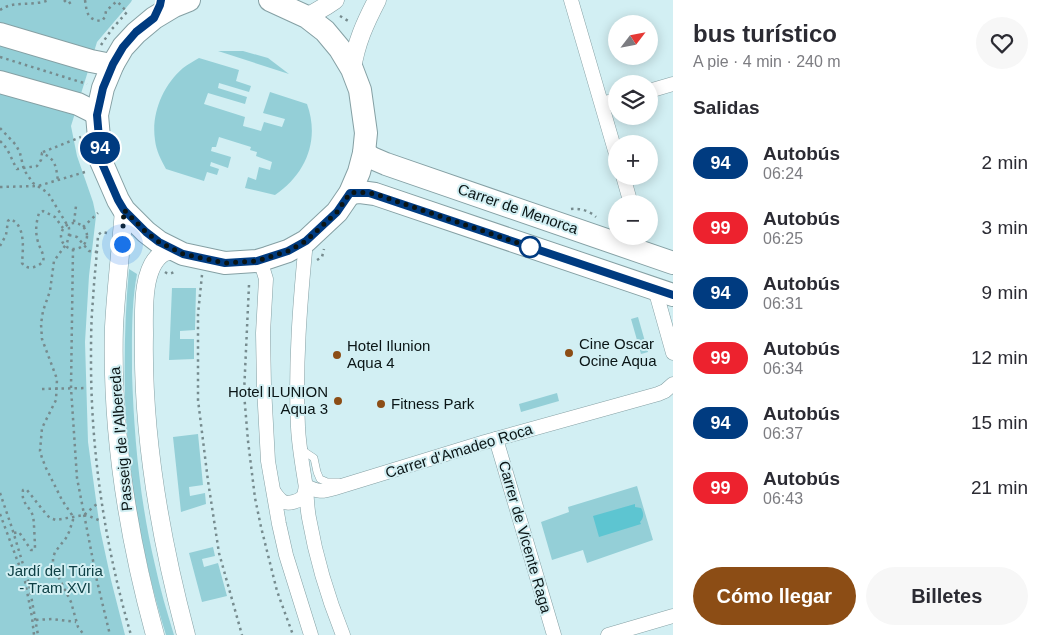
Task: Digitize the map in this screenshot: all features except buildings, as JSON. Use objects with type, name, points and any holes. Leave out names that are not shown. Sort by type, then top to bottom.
[{"type":"main road","points":[[102,62],[123,47],[136,32],[154,18],[174,6],[189,0]]},
{"type":"main road","points":[[102,62],[103,88],[88,110],[101,161],[124,210],[159,242],[183,254],[225,263],[257,261],[288,251],[306,241],[337,212],[350,193],[359,172],[364,153],[366,133],[360,90],[352,69],[340,49],[325,31],[303,10],[270,0]]},
{"type":"main road","points":[[0,34],[102,62]]},
{"type":"main road","points":[[0,82],[88,110]]},
{"type":"main road","name":"Carrer de Menorca","points":[[364,153],[386,164],[608,234]]},
{"type":"main road","name":"Carrer de Menorca","points":[[350,193],[375,194],[664,292]]},
{"type":"main road","name":"Carrer de Menorca","points":[[640,245],[673,263]]},
{"type":"street","points":[[352,69],[354,53],[363,28],[377,0]]},
{"type":"street","points":[[570,0],[611,135]]},
{"type":"street","points":[[303,10],[316,12],[336,7]]},
{"type":"street","points":[[658,88],[673,84]]},
{"type":"street","points":[[602,104],[608,102]]},
{"type":"street","name":"Passeig de l'Albereda","points":[[124,210],[114,328],[116,412],[125,506],[155,635]]},
{"type":"street","points":[[306,241],[299,337],[299,442],[306,486],[308,517],[328,592],[343,635]]},
{"type":"street","name":"Passeig de l'Albereda","points":[[174,250],[166,252],[159,257],[153,265],[147,281],[144,316],[144,374],[150,462],[156,500],[173,585],[186,635]]},
{"type":"street","points":[[257,261],[262,266],[266,279],[263,333],[268,461],[286,555],[311,635]]},
{"type":"street","points":[[664,292],[673,353]]},
{"type":"street","points":[[658,394],[673,384]]},
{"type":"street","points":[[658,394],[673,393]]},
{"type":"street","name":"Carrer d'Amadeo Roca","points":[[306,486],[315,491],[323,491],[496,439],[658,394]]},
{"type":"street","name":"Carrer de Vicente Raga","points":[[496,439],[554,635]]},
{"type":"street","points":[[274,492],[280,501],[294,502],[301,499],[306,486]]},
{"type":"street","points":[[608,635],[673,616]]},
{"type":"lane","points":[[299,442],[305,452],[314,458],[320,479],[327,482],[355,482]]},
{"type":"path","points":[[0,10],[5,5],[11,3],[34,4],[49,0]]},
{"type":"path","points":[[64,0],[70,4],[74,0]]},
{"type":"path","points":[[84,0],[88,16],[94,20],[102,21],[106,11],[117,1],[127,12]]},
{"type":"path","points":[[336,7],[355,24]]},
{"type":"path","points":[[0,58],[84,83]]},
{"type":"path","points":[[0,128],[16,145],[24,168],[33,183],[48,193],[68,228],[69,235],[65,246],[54,261],[50,290],[43,311],[42,339],[57,379],[57,389],[56,400],[42,428],[40,451],[46,468],[72,515],[72,525],[66,538],[55,552],[53,566],[71,602],[76,622],[84,635]]},
{"type":"path","points":[[42,153],[80,137]]},
{"type":"path","points":[[0,141],[10,153],[17,169],[37,166],[41,160],[42,153]]},
{"type":"path","points":[[42,153],[53,160],[58,181]]},
{"type":"path","points":[[0,187],[38,186],[85,172]]},
{"type":"path","points":[[74,222],[76,206]]},
{"type":"path","points":[[570,209],[579,209],[592,213],[598,219]]},
{"type":"path","points":[[0,246],[6,235],[8,221],[10,219],[14,220],[23,242],[22,263],[27,268],[35,267],[43,262],[44,258],[36,232],[38,213],[43,211],[55,217],[63,228]]},
{"type":"path","points":[[83,226],[98,213]]},
{"type":"path","points":[[74,222],[83,226],[87,234],[86,242],[73,249],[65,246],[61,239],[63,228],[74,222]]},
{"type":"path","points":[[69,235],[77,237],[89,251],[97,252]]},
{"type":"path","points":[[73,249],[71,388],[77,478],[96,581],[110,635]]},
{"type":"path","points":[[203,258],[198,314],[198,400],[219,553],[242,635]]},
{"type":"path","points":[[249,285],[249,292]]},
{"type":"path","points":[[42,389],[87,388]]},
{"type":"path","points":[[14,533],[19,532],[31,550],[35,549],[34,521],[31,512],[22,498],[23,490],[25,489],[50,518],[56,520],[84,515],[101,522]]},
{"type":"path","points":[[0,494],[29,584],[38,635]]},
{"type":"path","points":[[84,515],[98,503]]},
{"type":"path","points":[[0,514],[25,581],[34,635]]},
{"type":"path","points":[[36,620],[52,619],[76,622]]},
{"type":"green space","name":"Jardí del Túria - Tram XVI","points":[[0,0],[132,0],[97,42],[71,126],[77,156],[96,216],[89,276],[85,342],[88,442],[100,529],[125,635],[0,635]]},
{"type":"green space","points":[[218,51],[243,51],[268,58],[289,74]]},
{"type":"green space","points":[[199,58],[239,70],[236,81],[251,86],[249,92],[219,83],[218,88],[247,97],[245,104],[208,93],[204,104],[245,117],[243,126],[261,131],[264,122],[282,127],[285,119],[263,113],[270,92],[307,104],[312,130],[308,155],[295,177],[275,195],[245,188],[248,177],[256,180],[259,167],[270,170],[272,162],[256,156],[257,152],[250,150],[251,147],[219,137],[216,147],[212,147],[211,151],[231,157],[228,168],[211,162],[210,166],[219,169],[217,175],[207,172],[204,181],[166,169],[156,144],[154,130],[157,110],[164,91],[176,75]]},
{"type":"green space","points":[[129,269],[137,274],[133,311],[132,373],[139,469],[150,541],[161,592],[174,635],[166,635],[150,578],[129,458],[125,367]]},
{"type":"green space","points":[[172,288],[196,288],[195,330],[180,331],[180,339],[194,339],[194,359],[169,360]]},
{"type":"green space","points":[[638,317],[648,352],[641,354],[631,319]]},
{"type":"green space","points":[[557,393],[559,401],[521,412],[519,404]]},
{"type":"green space","points":[[198,434],[203,485],[189,487],[190,496],[205,493],[206,504],[181,512],[173,437]]},
{"type":"green space","points":[[637,486],[653,540],[587,563],[583,550],[552,560],[541,522],[569,512],[568,507]]},
{"type":"green space","points":[[213,547],[215,556],[202,559],[204,567],[218,563],[227,596],[202,602],[189,553]]},
{"type":"shaded area","points":[[635,504],[635,507],[641,508],[643,512],[641,524],[599,537],[593,516]]},
{"type":"bus line","name":"94","points":[[161,0],[154,18],[136,32],[123,47],[113,64],[103,88],[97,115],[101,161],[118,200],[124,210],[159,242],[183,254],[225,263],[257,261],[288,251],[306,241],[337,212],[350,193],[360,192],[375,194],[673,295]]},
{"type":"place","name":"Cine Oscar Ocine Aqua","points":[[569,353]]},
{"type":"place","name":"Hotel Ilunion Aqua 4","points":[[337,355]]},
{"type":"place","name":"Hotel ILUNION Aqua 3","points":[[338,401]]},
{"type":"place","name":"Fitness Park","points":[[381,404]]},
{"type":"route","points":[[122,244],[124,210],[159,242],[183,254],[225,263],[257,261],[288,251],[306,241],[337,212],[350,193],[360,192],[375,194],[530,247]]}]
